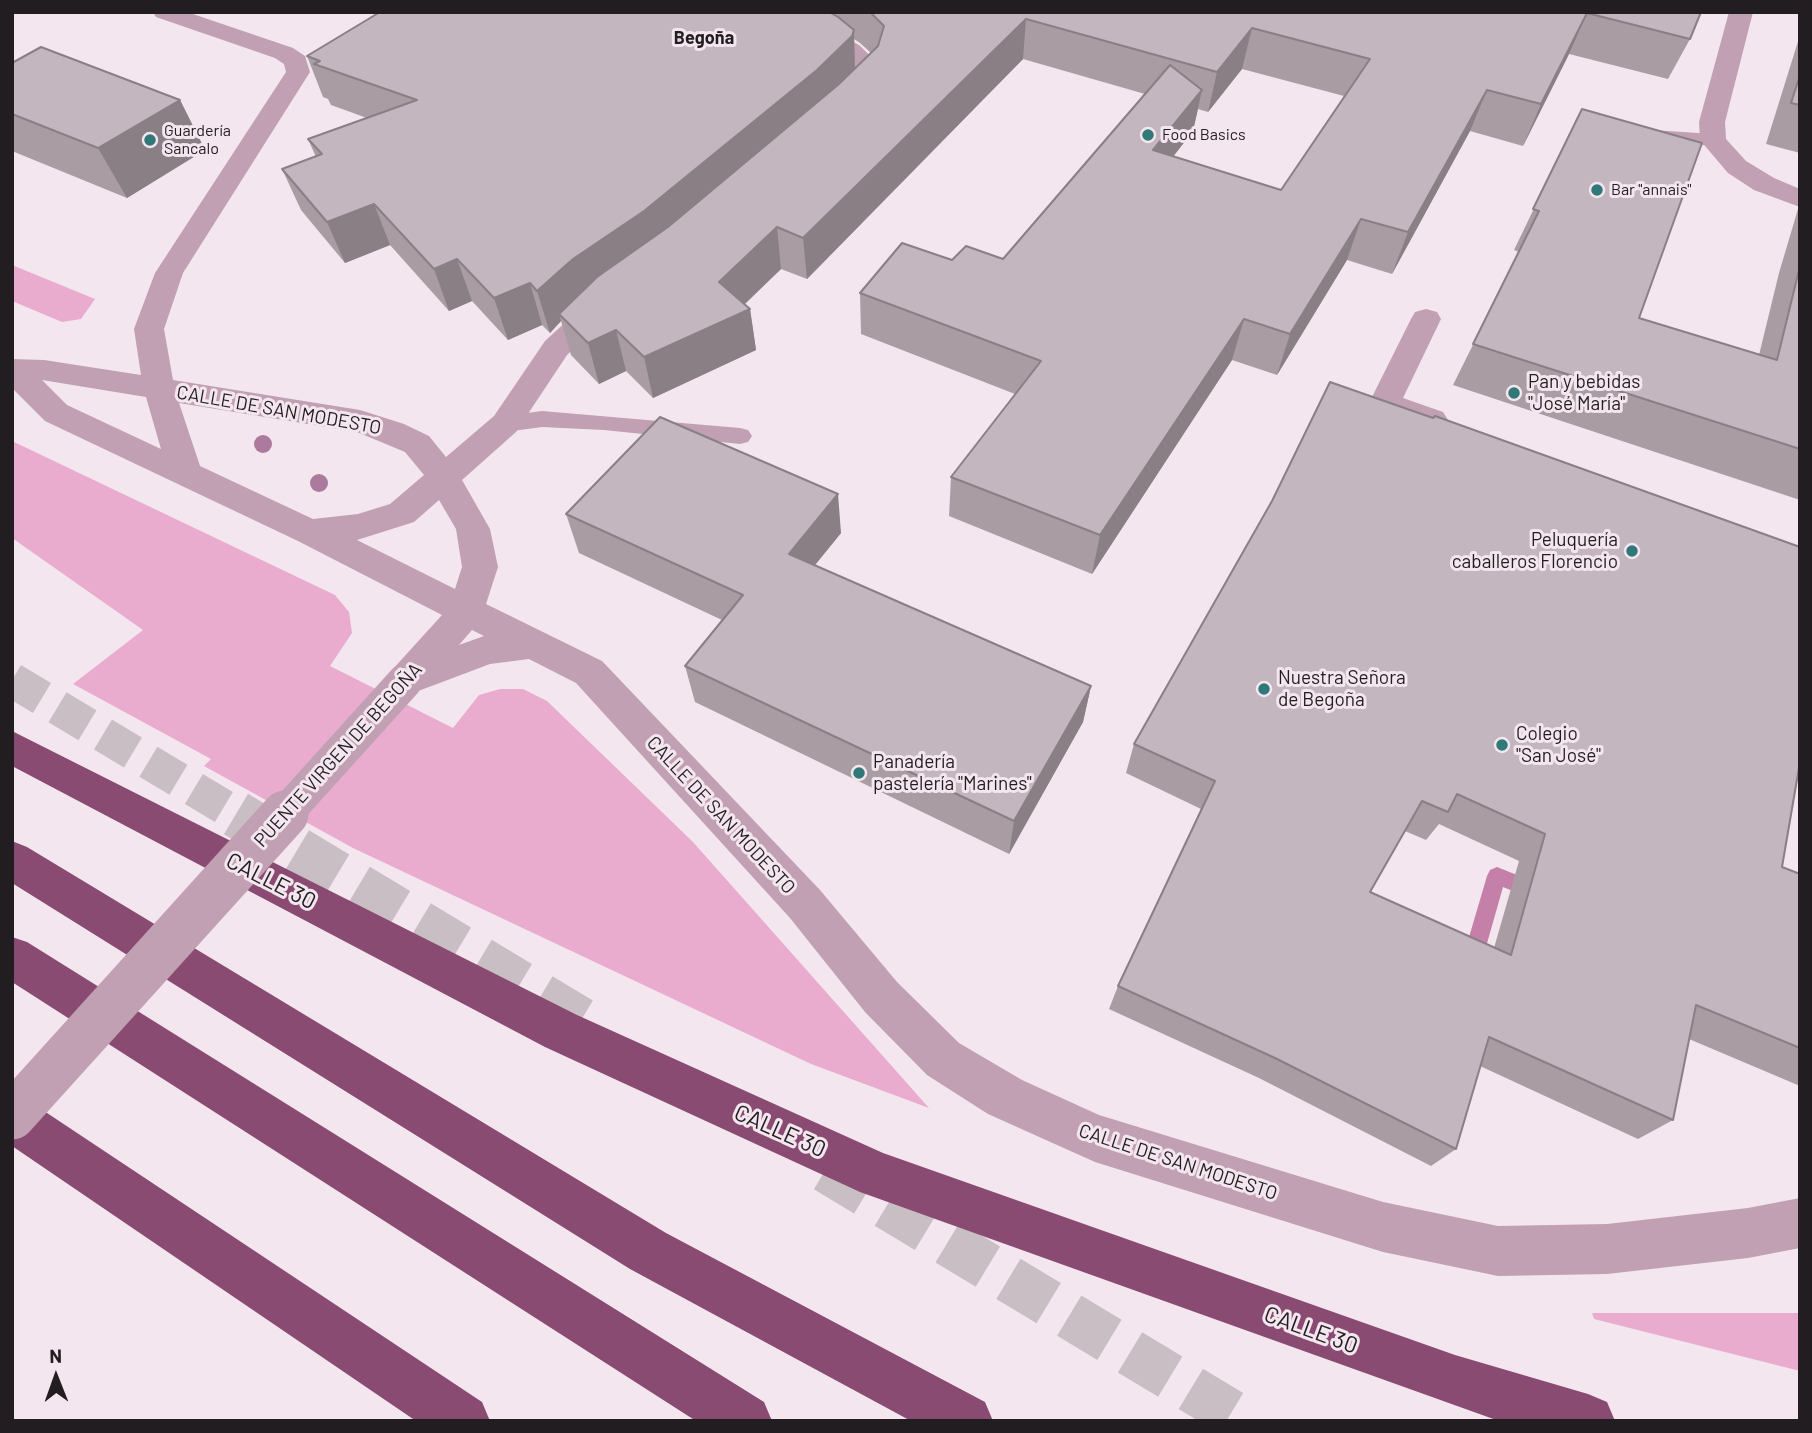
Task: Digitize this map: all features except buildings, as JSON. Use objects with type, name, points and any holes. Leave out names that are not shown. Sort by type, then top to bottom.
[{"type":"highway","name":"CALLE 30","points":[[12,747],[561,1031],[877,1175],[1455,1381],[1588,1421]]},
{"type":"highway","points":[[12,860],[648,1251],[967,1421]]},
{"type":"highway","points":[[12,957],[745,1421]]},
{"type":"highway","points":[[12,1117],[448,1413]]},
{"type":"street","points":[[159,388],[149,329],[169,273],[298,72],[296,61],[284,53],[164,12]]},
{"type":"street","points":[[787,12],[789,17],[850,50],[871,68],[868,80],[830,118]]},
{"type":"street","points":[[1741,12],[1712,131],[1737,167],[1764,184],[1800,199]]},
{"type":"street","points":[[310,532],[359,527],[402,513],[505,424],[556,348],[594,309],[624,288]]},
{"type":"street","points":[[1426,319],[1385,403],[1463,431]]},
{"type":"street","name":"CALLE DE SAN MODESTO","points":[[12,369],[44,370],[360,421],[393,432],[417,444],[443,476],[473,529],[480,567],[466,612]]},
{"type":"street","name":"CALLE DE SAN MODESTO","points":[[12,369],[56,413],[310,532],[589,672],[804,904],[881,997],[943,1059],[1005,1097],[1095,1138],[1383,1227],[1498,1251],[1607,1249],[1748,1233],[1800,1223]]},
{"type":"street","name":"CALLE DE SAN MODESTO","points":[[159,388],[185,472]]},
{"type":"street","name":"PUENTE VIRGEN DE BEGOÑA","points":[[12,1117],[466,612]]},
{"type":"street","points":[[405,681],[487,650],[530,644]]},
{"type":"lane","points":[[1630,131],[1666,139],[1712,131]]},
{"type":"lane","points":[[505,424],[542,419],[604,422],[740,436]]},
{"type":"shaded area","points":[[12,265],[95,299],[81,319],[62,322],[12,301]]},
{"type":"shaded area","points":[[12,441],[335,595],[349,612],[352,633],[330,666],[453,728],[479,695],[500,689],[523,689],[547,701],[693,842],[929,1108],[811,1064],[353,848],[204,766],[211,759],[73,684],[143,630],[12,538]]},
{"type":"shaded area","points":[[1592,1313],[1800,1313],[1800,1371],[1594,1319]]},
{"type":"waterway","points":[[1472,961],[1497,876],[1535,891]]},
{"type":"tunnel","points":[[12,680],[239,816]]},
{"type":"tunnel","points":[[236,814],[583,1022]]},
{"type":"tunnel","points":[[826,1169],[1244,1421]]},
{"type":"place","name":"Food Basics","points":[[1148,135]]},
{"type":"place","name":"Guardería Sancalo","points":[[150,140]]},
{"type":"place","name":"Bar \"annais\"","points":[[1597,190]]},
{"type":"place","name":"Pan y bebidas \"José María\"","points":[[1514,393]]},
{"type":"place","name":"Peluquería caballeros Florencio","points":[[1632,551]]},
{"type":"place","name":"Nuestra Señora de Begoña","points":[[1264,689]]},
{"type":"place","name":"Colegio \"San José\"","points":[[1502,745]]},
{"type":"place","name":"Panadería pastelería \"Marines\"","points":[[859,773]]},
{"type":"district","name":"Begoña","points":[[704,38]]}]
